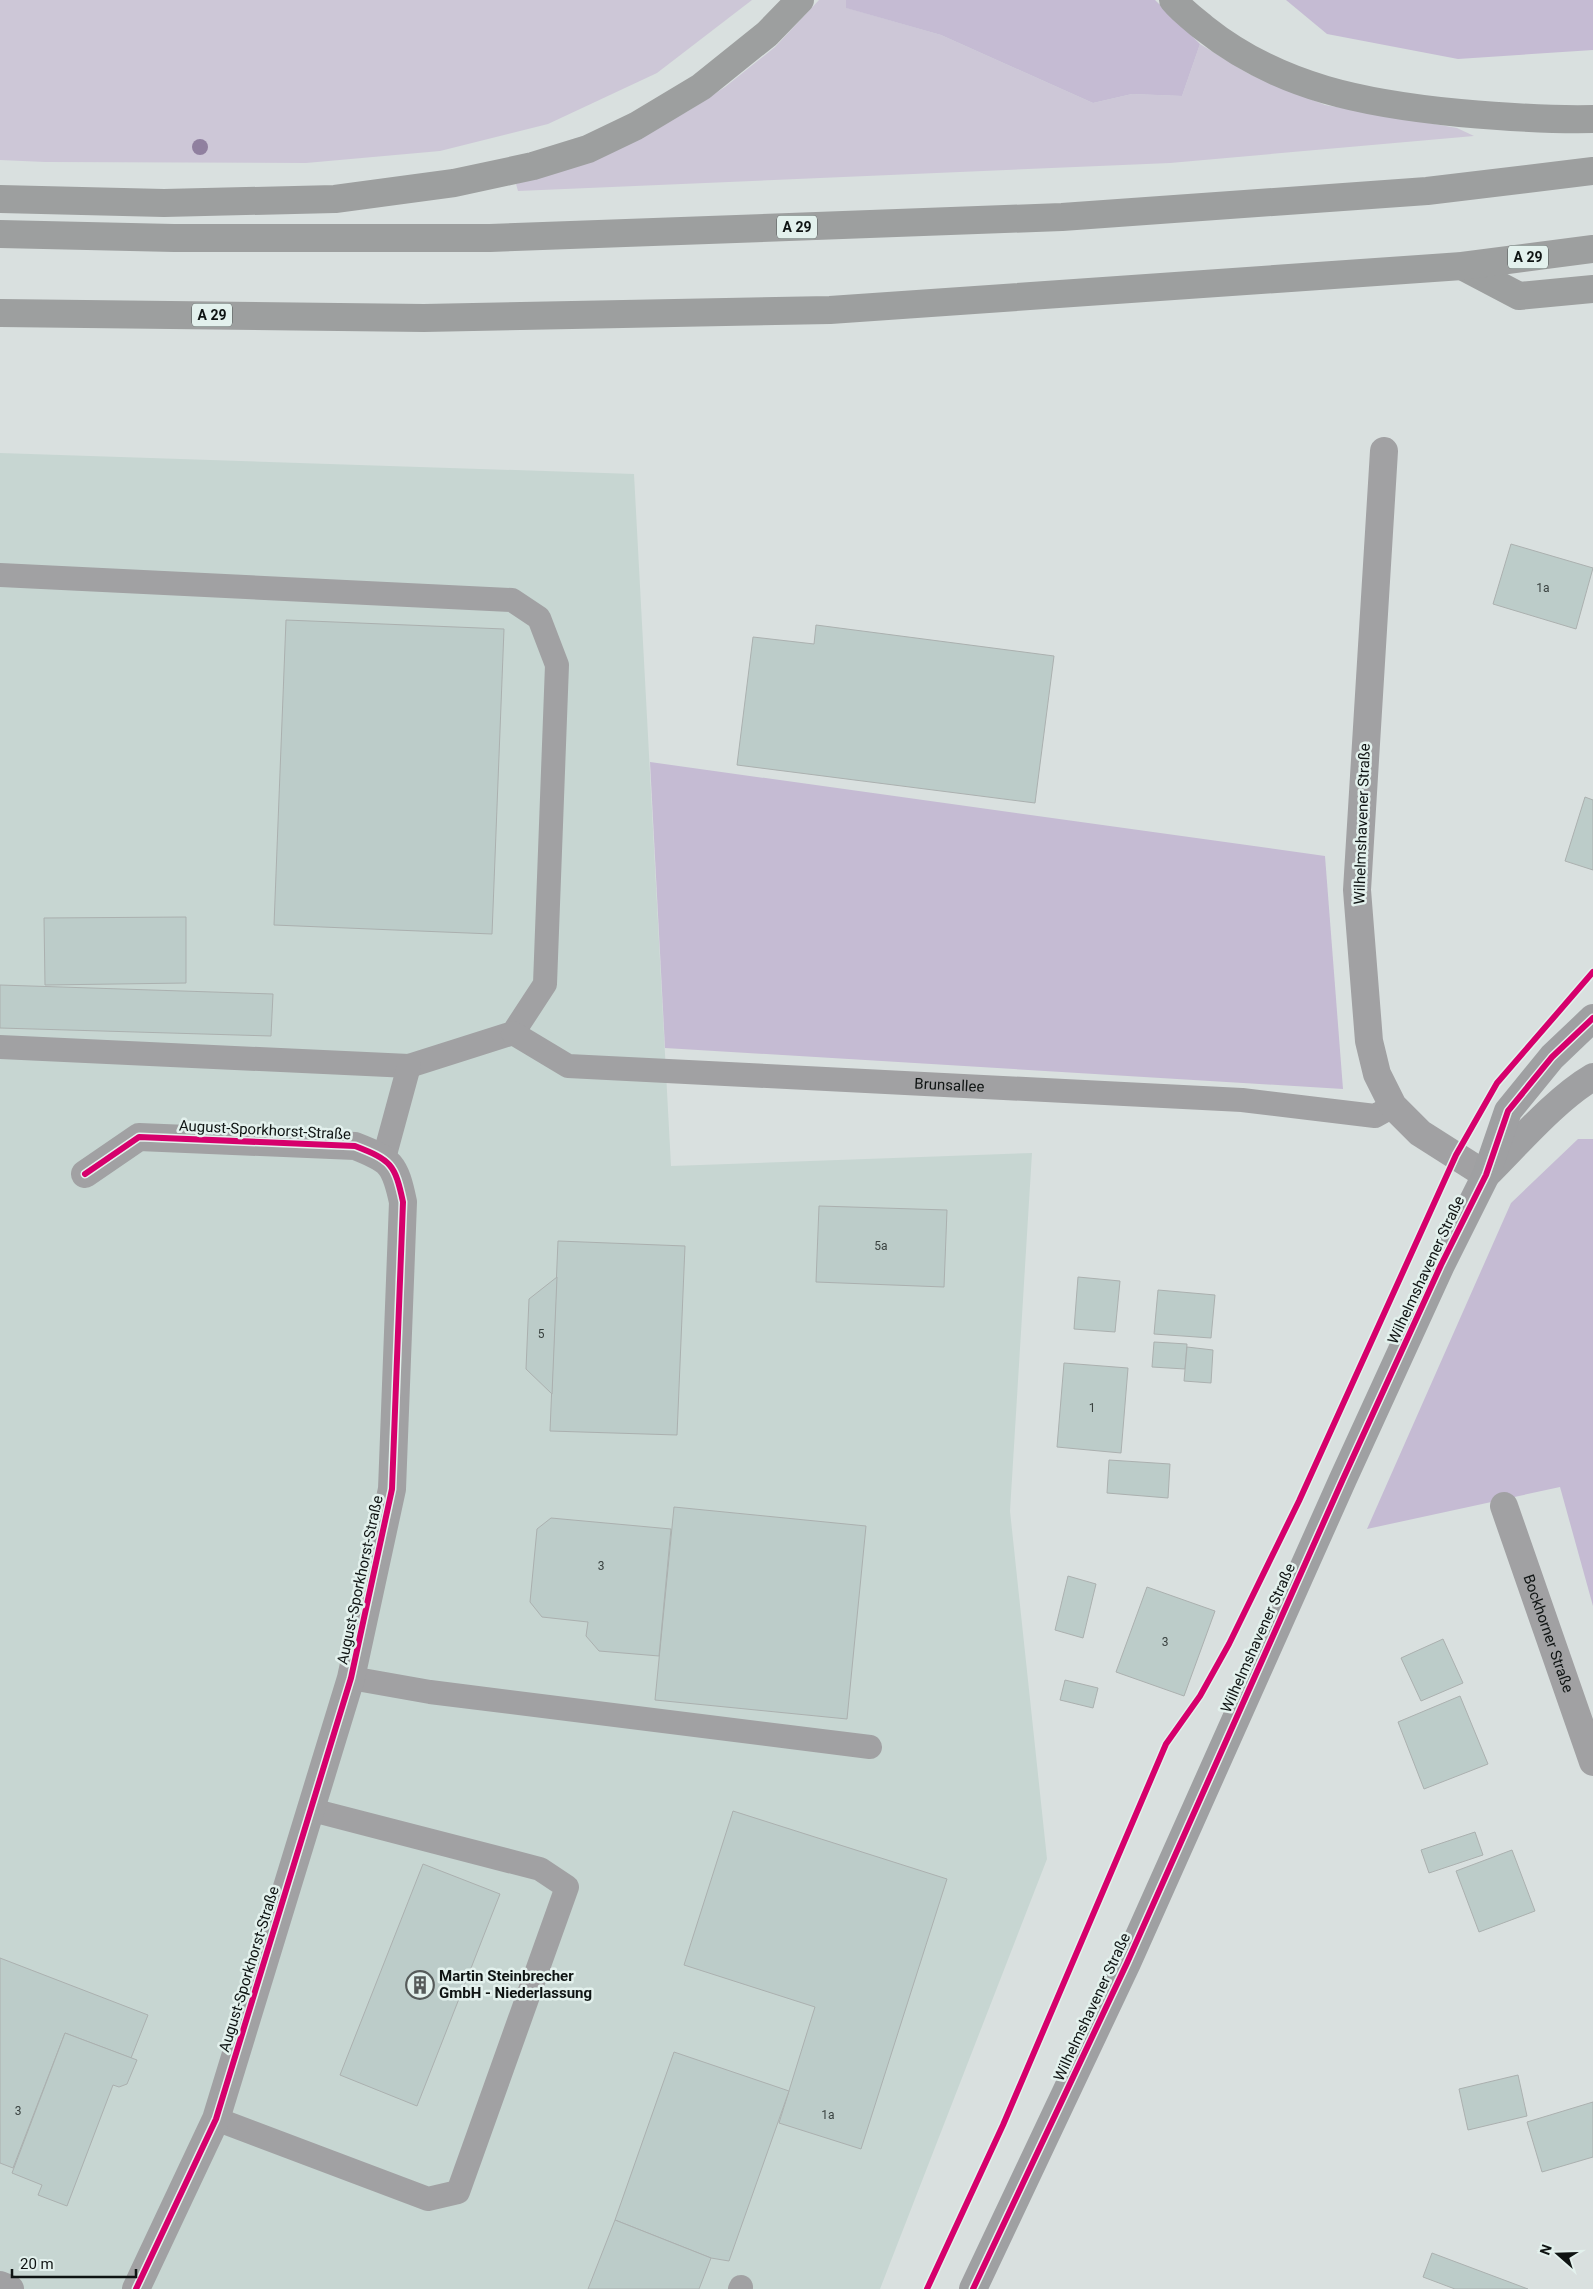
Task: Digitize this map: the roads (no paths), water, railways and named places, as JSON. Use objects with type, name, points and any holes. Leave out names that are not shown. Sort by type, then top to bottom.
[{"type":"highway","points":[[0,199],[164,203],[335,199],[454,183],[533,166],[588,149],[636,126],[702,87],[767,34],[800,0]]},
{"type":"highway","points":[[1173,0],[1224,44],[1265,68],[1359,100],[1410,108],[1540,120],[1593,119]]},
{"type":"highway","name":"A 29","points":[[0,234],[174,238],[490,238],[1062,217],[1427,191],[1593,171]]},
{"type":"highway","name":"A 29","points":[[0,313],[424,318],[830,310],[1462,266],[1593,249]]},
{"type":"highway","points":[[1462,266],[1519,296],[1593,289]]},
{"type":"street","name":"Wilhelmshavener Straße","points":[[1384,451],[1357,890],[1369,1041],[1377,1074],[1393,1106],[1420,1133],[1486,1175]]},
{"type":"street","name":"Wilhelmshavener Straße","points":[[973,2289],[1127,1963],[1347,1470],[1441,1265],[1486,1175],[1508,1111],[1552,1057],[1593,1018]]},
{"type":"street","name":"Wilhelmshavener Straße","points":[[1486,1175],[1583,1083],[1593,1077]]},
{"type":"street","name":"August-Sporkhorst-Straße","points":[[85,1174],[139,1136],[355,1146],[384,1158],[398,1176],[403,1202],[392,1489],[351,1678],[216,2119],[136,2289]]},
{"type":"street","name":"Bockhorner Straße","points":[[1504,1506],[1593,1762]]},
{"type":"street","points":[[0,2285],[10,2289]]},
{"type":"lane","points":[[0,575],[512,600],[539,618],[557,665],[545,984],[513,1033],[409,1066],[0,1047]]},
{"type":"lane","name":"Brunsallee","points":[[513,1033],[568,1066],[1242,1100],[1375,1116],[1393,1106]]},
{"type":"lane","points":[[384,1158],[409,1066]]},
{"type":"lane","points":[[351,1678],[430,1692],[870,1747]]},
{"type":"lane","points":[[216,2119],[428,2200],[458,2192],[567,1887],[540,1869],[312,1810]]},
{"type":"place","name":"Martin Steinbrecher GmbH - Niederlassung","points":[[420,1985]]}]
